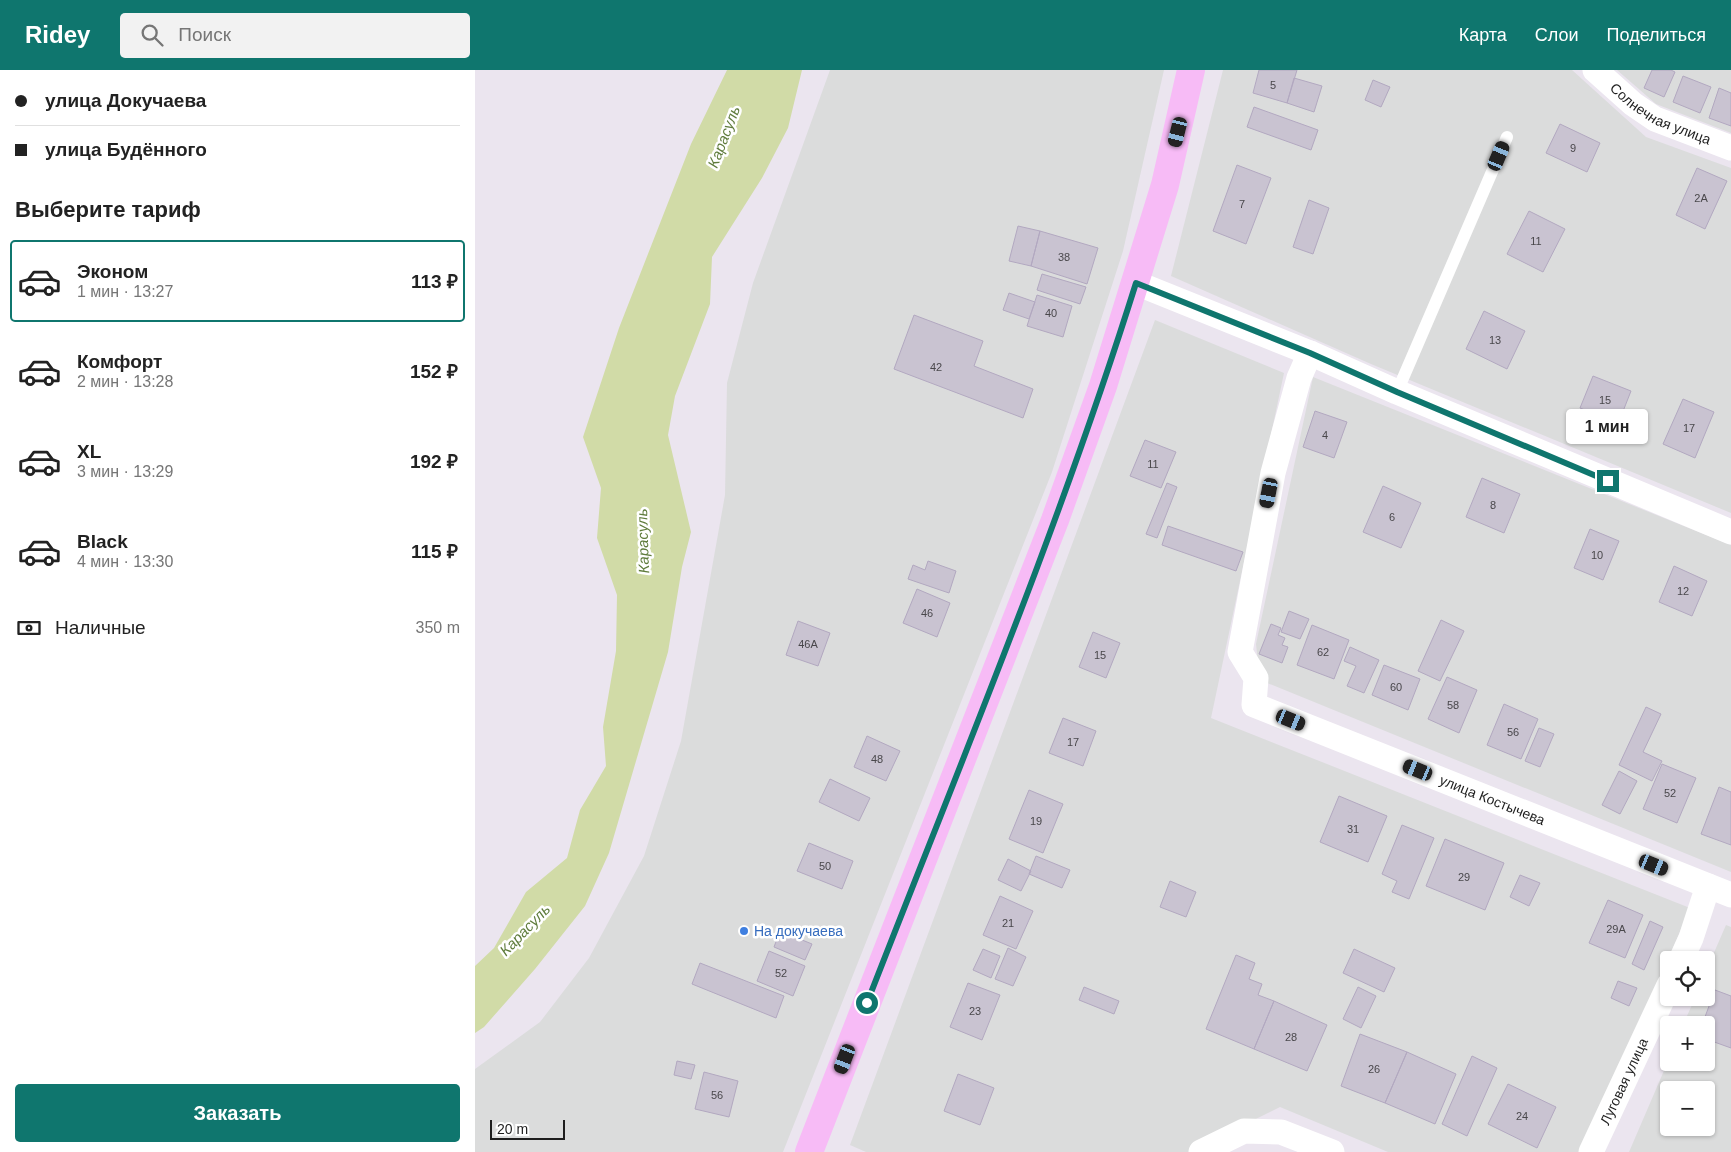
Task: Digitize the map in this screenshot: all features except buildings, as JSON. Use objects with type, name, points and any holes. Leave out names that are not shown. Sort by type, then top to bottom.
[{"type":"main road","points":[[809,1152],[1055,520],[1103,386],[1165,185],[1191,70]]},
{"type":"street","name":"Солнечная улица","points":[[1595,70],[1633,104],[1655,119],[1731,148]]},
{"type":"street","points":[[1136,283],[1310,353],[1397,392],[1731,532]]},
{"type":"street","name":"улица Костычева","points":[[1310,353],[1299,378],[1273,474],[1240,652],[1256,678],[1254,705],[1731,895]]},
{"type":"street","points":[[1685,951],[1708,886]]},
{"type":"street","name":"Луговая улица","points":[[1591,1152],[1660,1004]]},
{"type":"street","points":[[1201,1152],[1244,1131],[1281,1132],[1332,1152]]},
{"type":"lane","points":[[1397,392],[1507,138]]},
{"type":"shaded area","points":[[830,70],[1164,70],[1123,251],[1052,472],[783,1152],[475,1152],[475,1069],[540,1022],[589,958],[644,856],[681,741],[725,495],[727,383],[753,283]]},
{"type":"shaded area","points":[[1223,70],[1572,70],[1646,137],[1731,168],[1731,513],[1371,364],[1171,276]]},
{"type":"shaded area","points":[[1617,70],[1731,70],[1731,133],[1656,104]]},
{"type":"shaded area","points":[[1155,320],[1284,373],[1211,718],[1690,908],[1672,951],[1660,951],[1660,979],[1587,1152],[1388,1152],[1280,1107],[1189,1152],[866,1152],[850,1145]]},
{"type":"shaded area","points":[[1313,377],[1731,545],[1731,872],[1260,680],[1256,644]]},
{"type":"shaded area","points":[[1726,925],[1731,927],[1731,1152],[1629,1152],[1664,1071],[1715,1071],[1715,1016],[1687,1016],[1691,1006],[1715,1006],[1715,951]]},
{"type":"water","name":"Карасуль","points":[[727,70],[802,70],[788,128],[762,178],[712,257],[710,304],[675,396],[668,435],[691,532],[682,567],[668,652],[609,853],[585,906],[535,969],[484,1027],[475,1033],[475,966],[494,948],[526,892],[567,858],[580,810],[606,766],[603,727],[616,651],[617,595],[597,538],[601,488],[583,437],[619,328],[691,144]]},
{"type":"place","name":"На докучаева","points":[[744,931]]},
{"type":"route","points":[[867,1003],[1055,520],[1103,386],[1136,283],[1310,353],[1608,481]]}]
